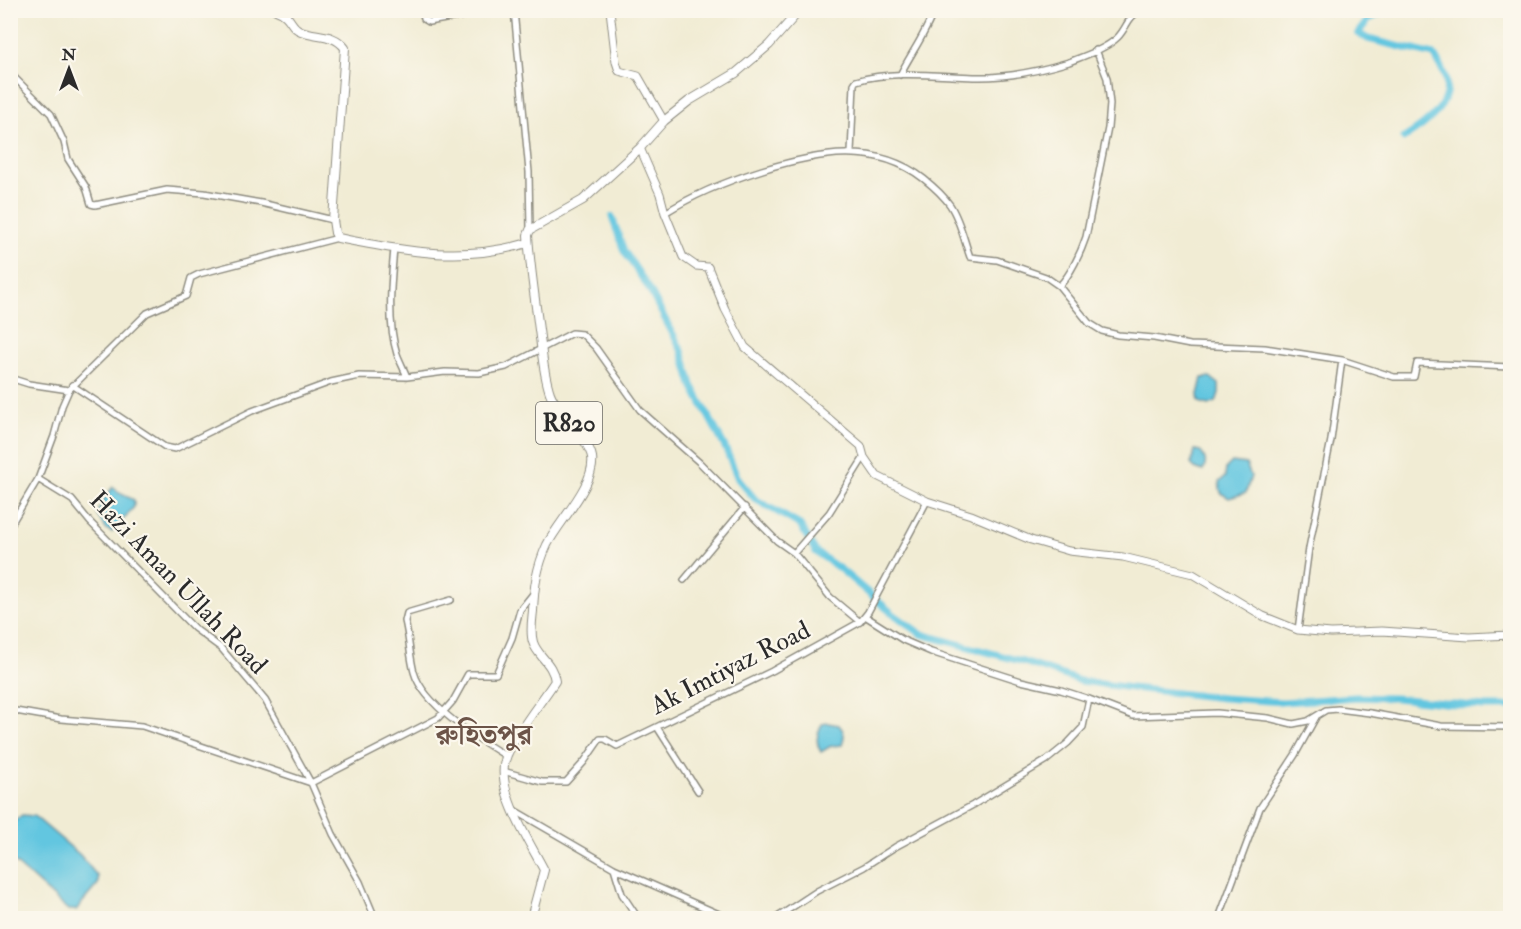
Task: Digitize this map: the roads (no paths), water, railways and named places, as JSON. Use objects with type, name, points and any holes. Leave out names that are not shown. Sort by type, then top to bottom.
[{"type":"main road","points":[[276,10],[285,13],[299,31],[334,38],[345,48],[333,220],[338,238],[394,249],[456,255],[501,251],[528,243]]},
{"type":"main road","points":[[530,230],[584,200],[640,148],[664,121],[689,101],[736,73],[769,45],[800,10]]},
{"type":"main road","name":"R820","points":[[530,230],[528,243],[549,392],[555,404],[588,447],[592,457],[592,469],[585,486],[549,541],[537,567],[532,595],[533,644],[552,669],[555,681],[506,756],[503,771],[507,791],[526,841],[544,870],[531,918]]},
{"type":"street","points":[[422,10],[424,19],[429,22],[495,10]]},
{"type":"street","points":[[514,10],[529,172],[530,230]]},
{"type":"street","points":[[610,10],[615,62],[619,71],[638,76],[664,121]]},
{"type":"street","points":[[900,75],[921,41],[934,10]]},
{"type":"street","points":[[851,153],[854,84],[860,80],[900,75],[996,77],[1037,70],[1069,61],[1114,41],[1125,25],[1141,10]]},
{"type":"street","points":[[1059,286],[1067,278],[1086,237],[1108,128],[1110,104],[1107,78],[1096,50]]},
{"type":"street","points":[[10,73],[51,114],[64,142],[68,159],[86,187],[91,204],[167,190],[204,193],[261,203],[333,220]]},
{"type":"street","points":[[640,148],[683,257],[696,266],[708,267],[745,347],[861,446],[864,458],[877,476],[927,501],[971,515],[1031,540],[1069,550],[1123,557],[1193,574],[1263,616],[1298,630],[1331,633],[1382,631],[1469,637],[1510,635]]},
{"type":"street","points":[[665,213],[719,184],[795,160],[820,155],[861,153],[890,159],[913,170],[936,188],[951,206],[970,257],[1013,264],[1046,277],[1059,286],[1089,323],[1102,331],[1118,336],[1190,345],[1265,348],[1342,360],[1394,377],[1414,377],[1417,363],[1510,368]]},
{"type":"street","points":[[10,526],[38,479],[62,406],[71,387],[147,313],[186,296],[191,278],[223,267],[338,238]]},
{"type":"street","points":[[394,249],[392,282],[394,337],[398,355],[407,376]]},
{"type":"street","points":[[10,378],[29,384],[71,387],[165,447],[175,449],[252,411],[332,382],[359,376],[407,376],[445,372],[479,373],[506,367],[572,333],[582,334],[596,348],[640,410],[700,463],[777,541],[794,553],[830,597],[860,622]]},
{"type":"street","points":[[1298,630],[1310,548],[1331,440],[1342,360]]},
{"type":"street","points":[[794,553],[813,533],[864,458]]},
{"type":"street","name":"Hazi Aman Ullah Road","points":[[38,479],[72,500],[90,522],[194,628],[221,648],[265,700],[311,783],[333,834],[360,882],[375,918]]},
{"type":"street","name":"Ak Imtiyaz Road","points":[[503,771],[542,782],[566,782],[600,739],[605,739],[617,746],[772,671],[860,622],[927,501]]},
{"type":"street","points":[[684,580],[745,507]]},
{"type":"street","points":[[10,710],[61,719],[142,726],[311,783],[438,718],[468,674],[496,674],[512,639],[520,610],[532,595]]},
{"type":"street","points":[[451,600],[407,613],[405,621],[414,672],[419,684],[434,705],[444,711],[459,726],[506,756]]},
{"type":"street","points":[[866,614],[903,640],[931,652],[1021,681],[1061,690],[1133,716],[1216,713],[1268,718],[1293,724],[1308,721],[1326,710],[1351,710],[1441,726],[1510,727]]},
{"type":"street","points":[[776,918],[817,891],[973,805],[1047,760],[1083,727],[1089,699]]},
{"type":"street","points":[[1219,918],[1260,808],[1295,755],[1317,716]]},
{"type":"street","points":[[657,727],[698,791]]},
{"type":"street","points":[[514,810],[614,868],[728,918]]},
{"type":"street","points":[[614,868],[622,894],[638,918]]},
{"type":"water","points":[[1210,377],[1219,384],[1219,393],[1216,402],[1209,405],[1199,402],[1198,395],[1202,378]]},
{"type":"water","points":[[1195,450],[1200,451],[1205,458],[1203,471],[1191,464]]},
{"type":"water","points":[[1232,462],[1246,464],[1251,476],[1246,493],[1229,498],[1221,493],[1219,482],[1225,477],[1226,468]]},
{"type":"water","points":[[113,487],[119,493],[134,500],[134,507],[112,532],[106,529],[97,515],[104,499]]},
{"type":"water","points":[[822,724],[839,725],[844,739],[842,745],[831,746],[821,752],[817,741],[818,735]]},
{"type":"water","points":[[22,815],[34,816],[80,855],[98,877],[98,884],[76,910],[68,910],[11,859],[11,824]]},
{"type":"waterway","points":[[1386,10],[1368,20],[1358,33],[1368,39],[1434,55],[1445,76],[1447,86],[1442,105],[1436,113],[1404,138]]},
{"type":"waterway","points":[[612,217],[624,251],[648,287],[682,351],[692,385],[725,447],[738,479],[755,499],[800,525],[816,552],[921,634],[1024,662],[1080,681],[1131,688],[1283,702],[1356,697],[1510,707]]},
{"type":"district","name":"রুহিতপুর","points":[[484,734]]}]
